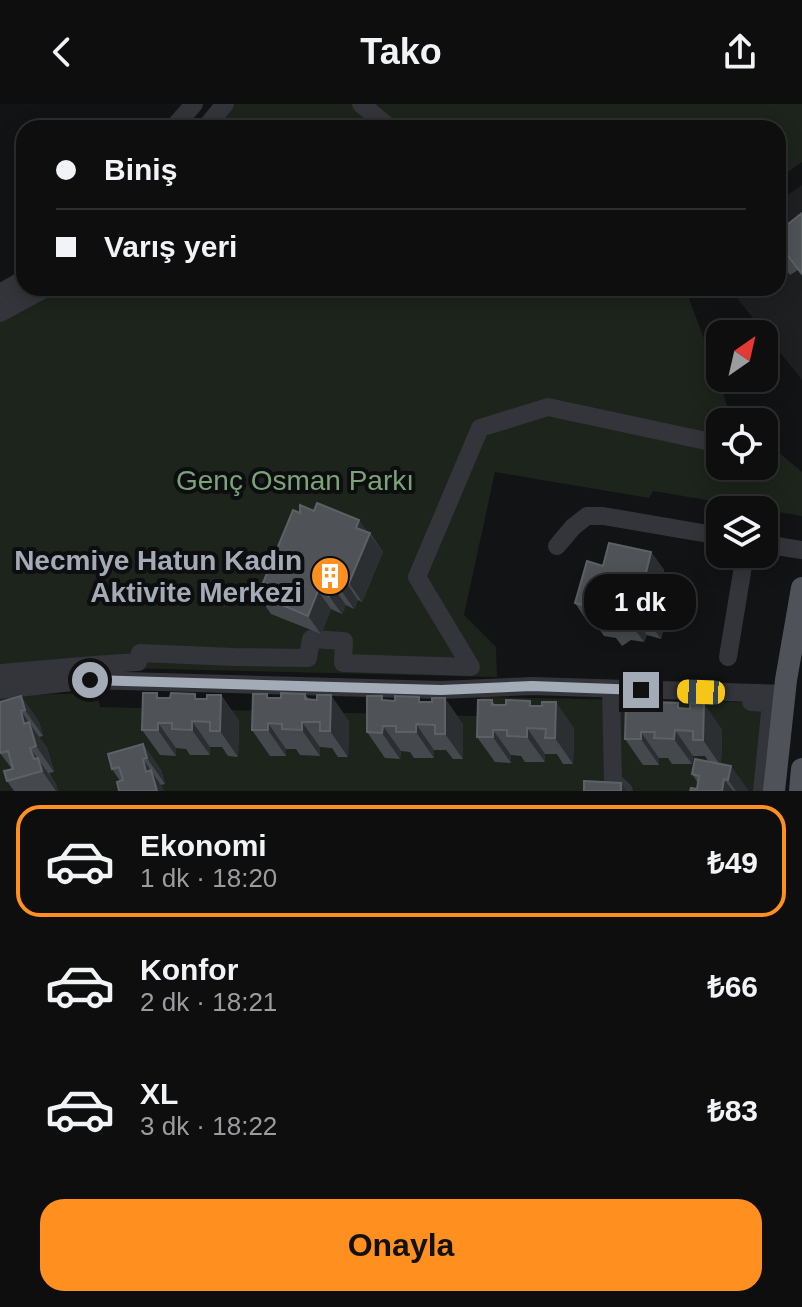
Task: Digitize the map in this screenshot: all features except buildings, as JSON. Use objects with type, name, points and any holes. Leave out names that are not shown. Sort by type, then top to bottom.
[{"type":"main road","points":[[774,791],[802,588]]},
{"type":"main road","points":[[800,791],[802,769]]},
{"type":"street","points":[[180,120],[194,104]]},
{"type":"street","points":[[212,120],[225,104]]},
{"type":"street","points":[[361,104],[380,120]]},
{"type":"street","points":[[0,313],[31,296]]},
{"type":"street","points":[[0,673],[138,662],[140,653],[308,658],[311,639],[344,641],[343,663],[471,667],[417,577],[480,428],[548,407],[706,441]]},
{"type":"street","points":[[557,546],[587,516],[706,534]]},
{"type":"street","points":[[778,546],[802,550]]},
{"type":"street","points":[[728,657],[743,568]]},
{"type":"street","points":[[0,690],[90,680],[441,690],[532,686],[614,695],[771,703],[762,791]]},
{"type":"street","points":[[614,695],[785,694]]},
{"type":"street","points":[[614,695],[613,781],[624,791]]},
{"type":"shaded area","points":[[802,185],[802,380],[778,350],[778,320],[754,320],[735,296],[786,296],[786,196]]},
{"type":"green space","points":[[216,104],[802,104],[802,162],[786,173],[786,120],[202,120]]},
{"type":"green space","name":"Genç Osman Parkı","points":[[16,294],[688,296],[706,344],[706,392],[723,392],[728,408],[706,408],[706,480],[778,480],[778,452],[802,472],[802,516],[778,512],[778,496],[706,496],[706,500],[653,491],[649,498],[495,472],[464,615],[496,647],[497,677],[118,668],[0,683],[0,302]]},
{"type":"green space","points":[[97,693],[100,707],[477,716],[481,697],[771,703],[762,791],[0,791],[0,699],[23,695]]},
{"type":"place","name":"Necmiye Hatun Kadın Aktivite Merkezi","points":[[330,576]]},
{"type":"route","points":[[90,680],[441,690],[532,686],[641,690]]}]
